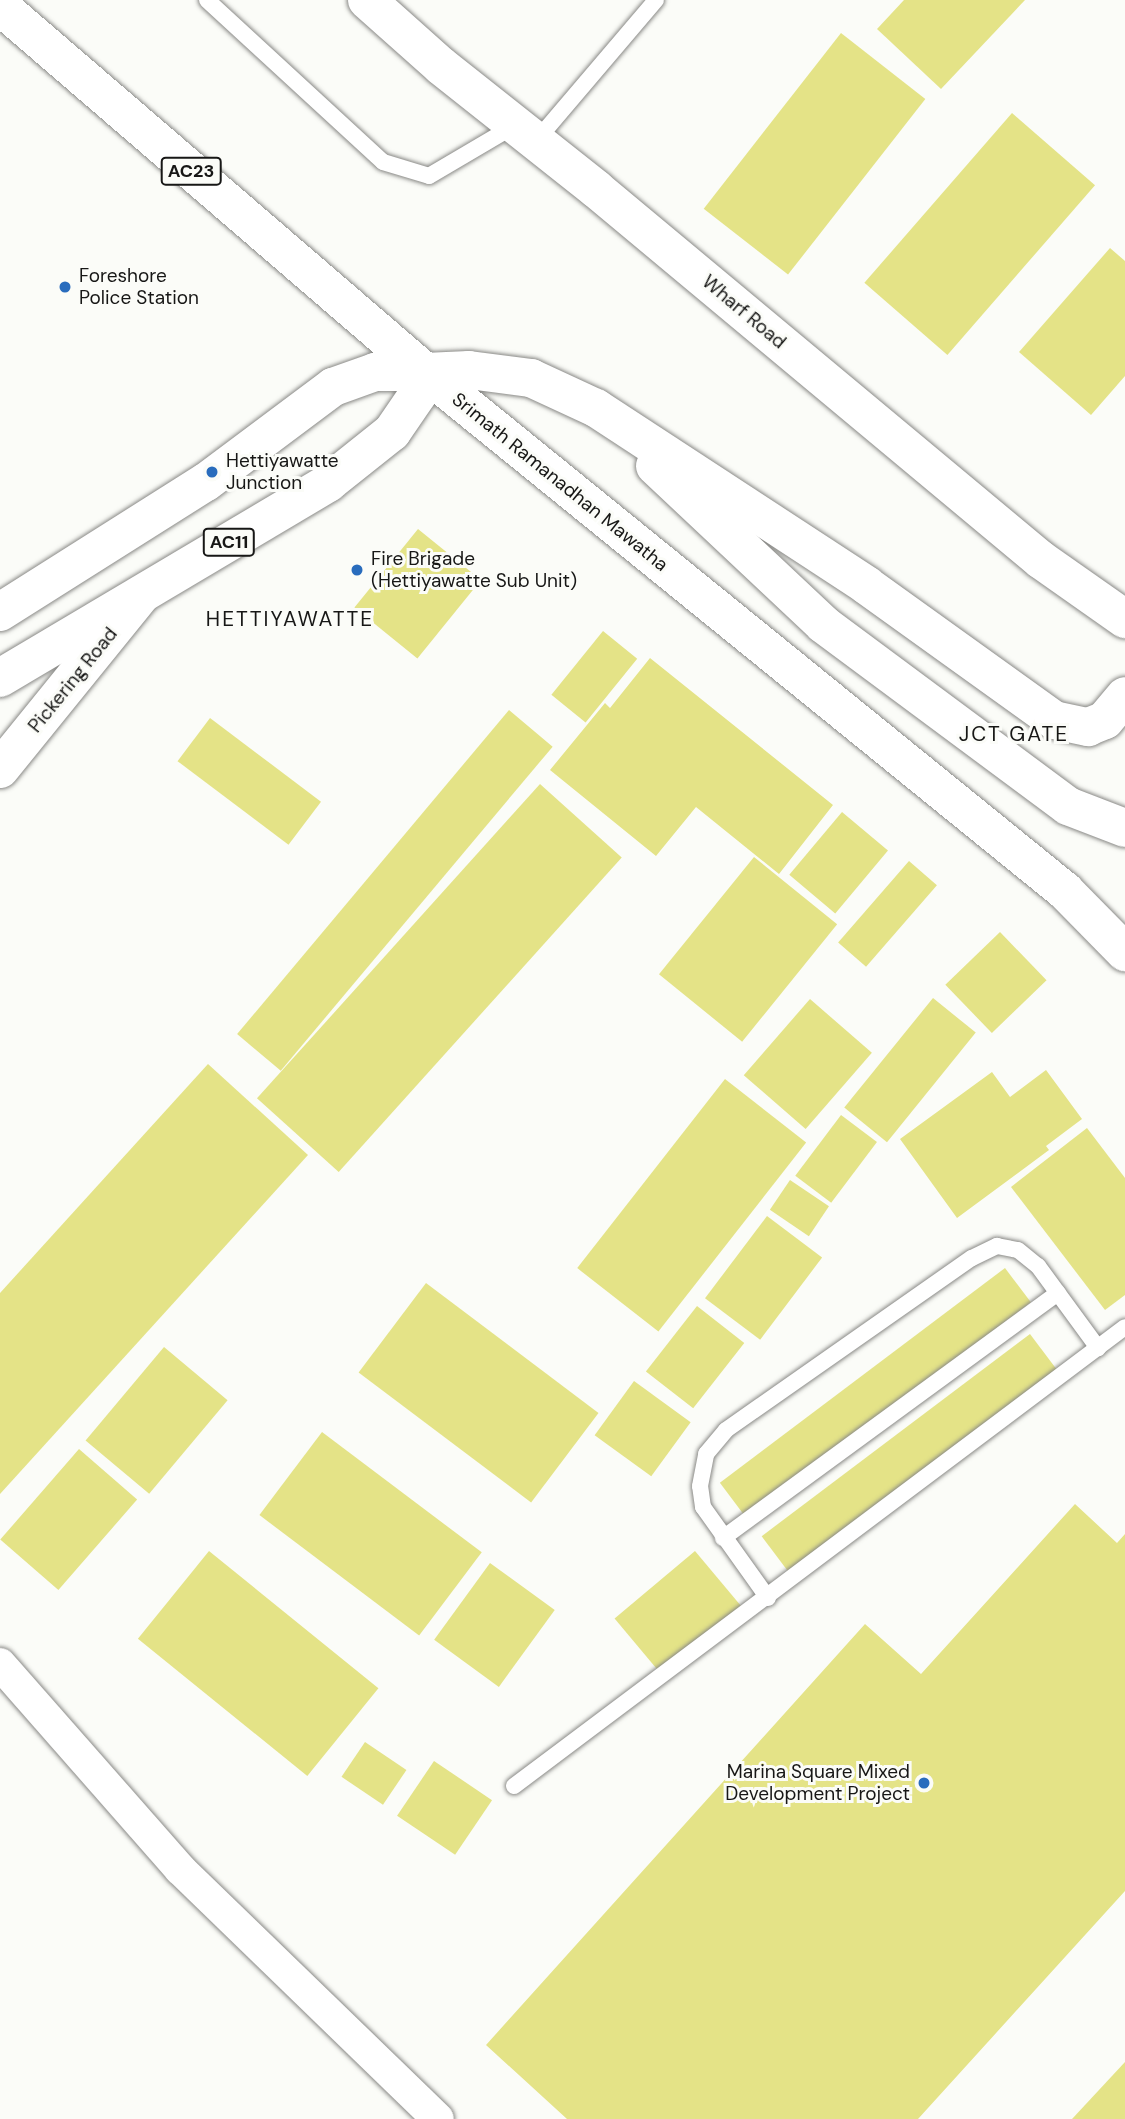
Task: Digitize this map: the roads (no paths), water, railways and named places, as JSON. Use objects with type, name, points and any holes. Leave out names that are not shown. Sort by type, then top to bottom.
[{"type":"main road","name":"Wharf Road","points":[[367,0],[1041,560],[1125,620]]},
{"type":"main road","name":"Srimath Ramanadhan Mawatha","points":[[0,6],[425,372],[1065,891],[1125,952]]},
{"type":"main road","points":[[0,612],[206,482],[333,387],[375,372],[469,370],[531,378],[596,408],[866,585],[1054,720],[1088,727],[1105,720],[1125,696]]},
{"type":"main road","name":"AC11","points":[[0,678],[145,590],[284,511],[361,458],[408,411],[425,372]]},
{"type":"main road","points":[[596,408],[823,624],[1068,806],[1125,828]]},
{"type":"main road","name":"Pickering Road","points":[[0,769],[145,590]]},
{"type":"street","points":[[0,1664],[180,1869],[438,2119]]},
{"type":"lane","points":[[207,0],[383,162],[429,176],[526,133],[656,0]]},
{"type":"lane","points":[[768,1598],[703,1507],[699,1486],[706,1454],[726,1430],[972,1258],[997,1246],[1018,1250],[1038,1266],[1098,1348]]},
{"type":"lane","points":[[723,1538],[1058,1293]]},
{"type":"lane","points":[[513,1786],[768,1598],[1125,1327]]},
{"type":"place","name":"Foreshore Police Station","points":[[65,287]]},
{"type":"place","name":"Hettiyawatte Junction","points":[[212,472]]},
{"type":"place","name":"Fire Brigade (Hettiyawatte Sub Unit)","points":[[357,570]]},
{"type":"place","name":"Marina Square Mixed Development Project","points":[[924,1783]]},
{"type":"district","name":"HETTIYAWATTE","points":[[290,619]]},
{"type":"district","name":"JCT GATE","points":[[1014,734]]}]
